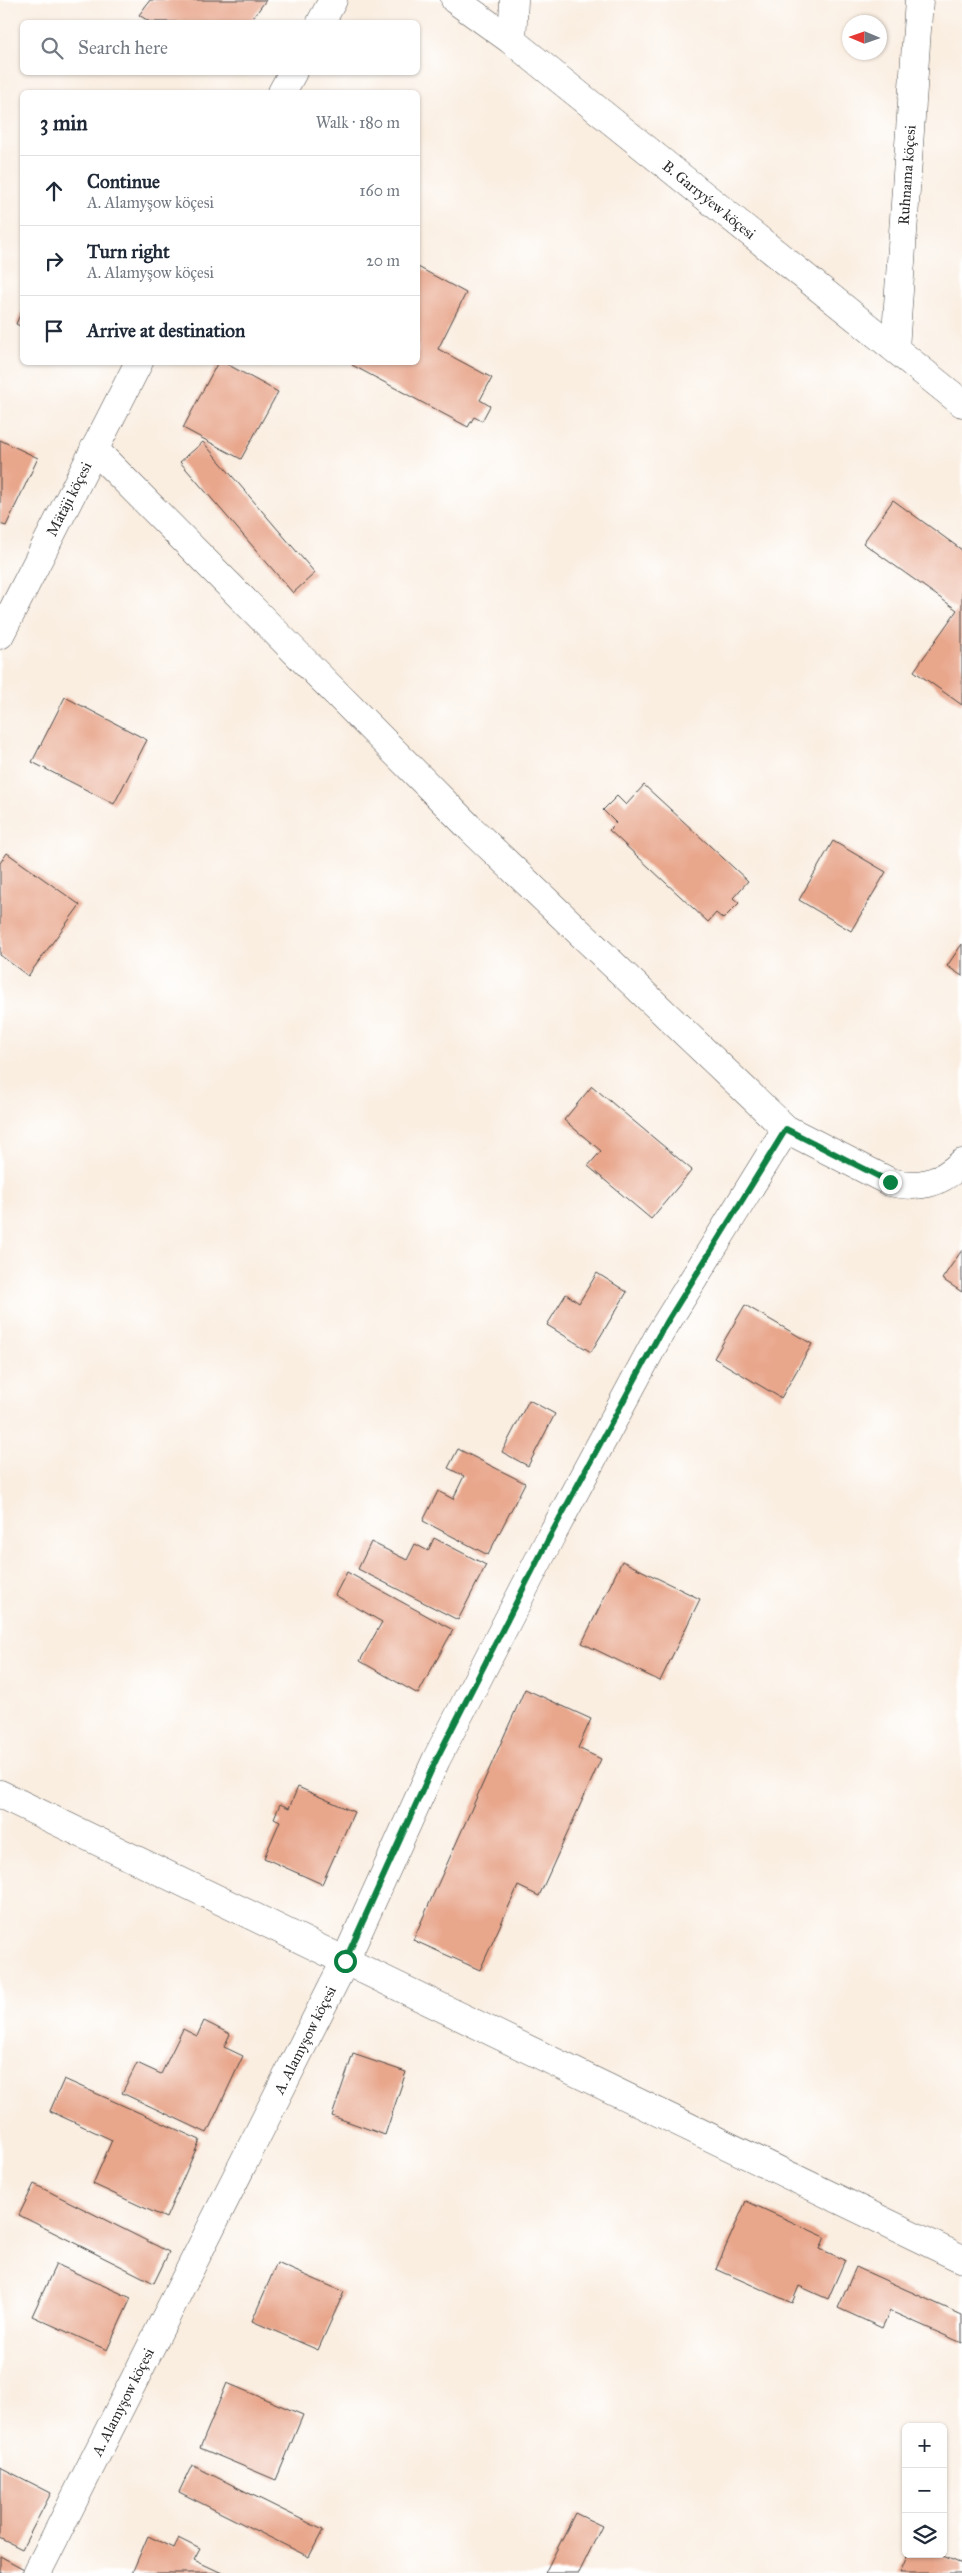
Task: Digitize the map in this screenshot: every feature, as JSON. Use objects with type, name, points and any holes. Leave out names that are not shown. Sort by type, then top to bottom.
[{"type":"street","points":[[322,20],[333,0]]},
{"type":"street","name":"B. Garryýew köçesi","points":[[455,0],[512,42],[962,403]]},
{"type":"street","points":[[512,42],[514,0]]},
{"type":"street","name":"Ruhnama köçesi","points":[[895,349],[918,0]]},
{"type":"street","points":[[283,90],[291,75]]},
{"type":"street","name":"Mätäji köçesi","points":[[0,635],[136,365]]},
{"type":"street","points":[[94,450],[471,829],[786,1129],[890,1182],[909,1186],[926,1184],[949,1175],[962,1163]]},
{"type":"street","name":"A. Alamyşow köçesi","points":[[38,2573],[345,1961],[436,1760],[548,1540],[659,1335],[786,1129]]},
{"type":"street","points":[[0,1794],[962,2259]]},
{"type":"building","points":[[150,0],[266,0],[251,20],[147,20],[139,15]]},
{"type":"building","points":[[420,268],[466,293],[438,349],[492,378],[480,400],[490,406],[482,421],[474,417],[468,427],[352,365],[420,365]]},
{"type":"building","points":[[20,315],[20,326],[16,324]]},
{"type":"building","points":[[216,365],[228,365],[278,392],[241,459],[183,428]]},
{"type":"building","points":[[0,440],[38,458],[6,526],[0,524]]},
{"type":"building","points":[[203,442],[315,573],[293,593],[180,462]]},
{"type":"building","points":[[893,500],[962,550],[962,705],[914,671],[957,610],[863,543]]},
{"type":"building","points":[[65,697],[147,740],[114,804],[32,762]]},
{"type":"building","points":[[644,785],[748,881],[733,898],[739,903],[723,919],[716,913],[708,922],[609,830],[616,823],[603,810],[617,796],[626,805]]},
{"type":"building","points":[[833,841],[886,872],[851,931],[799,900]]},
{"type":"building","points":[[7,853],[80,905],[28,976],[0,955],[0,863]]},
{"type":"building","points":[[962,944],[962,976],[947,966]]},
{"type":"building","points":[[592,1086],[692,1170],[651,1219],[588,1166],[601,1151],[564,1120]]},
{"type":"building","points":[[962,1250],[962,1292],[942,1279]]},
{"type":"building","points":[[597,1273],[627,1292],[591,1352],[547,1325],[566,1294],[579,1303]]},
{"type":"building","points":[[745,1305],[812,1344],[781,1398],[714,1358]]},
{"type":"building","points":[[529,1400],[555,1414],[528,1466],[502,1452]]},
{"type":"building","points":[[458,1449],[525,1483],[488,1555],[423,1521],[438,1491],[453,1499],[464,1476],[448,1468]]},
{"type":"building","points":[[434,1538],[486,1565],[458,1620],[358,1569],[371,1542],[407,1560],[415,1544],[428,1551]]},
{"type":"building","points":[[622,1561],[700,1599],[660,1681],[582,1643]]},
{"type":"building","points":[[347,1572],[453,1630],[418,1694],[360,1661],[382,1622],[335,1595]]},
{"type":"building","points":[[525,1689],[591,1719],[578,1748],[601,1759],[539,1896],[518,1886],[480,1970],[413,1940]]},
{"type":"building","points":[[298,1787],[354,1812],[322,1884],[264,1858],[280,1821],[274,1818],[280,1804],[289,1808]]},
{"type":"building","points":[[204,2021],[230,2034],[224,2047],[243,2056],[207,2133],[122,2093],[137,2063],[161,2074],[183,2029],[197,2036]]},
{"type":"building","points":[[353,2054],[406,2072],[385,2135],[332,2116]]},
{"type":"building","points":[[64,2079],[200,2140],[166,2218],[93,2184],[112,2140],[50,2111]]},
{"type":"building","points":[[34,2184],[169,2252],[154,2283],[19,2215]]},
{"type":"building","points":[[746,2201],[825,2237],[820,2249],[845,2260],[828,2299],[799,2286],[792,2303],[716,2269]]},
{"type":"building","points":[[277,2263],[344,2292],[318,2350],[252,2321]]},
{"type":"building","points":[[56,2264],[131,2298],[107,2350],[32,2316]]},
{"type":"building","points":[[856,2267],[962,2315],[962,2343],[890,2311],[882,2328],[838,2308]]},
{"type":"building","points":[[227,2383],[303,2415],[276,2480],[200,2448]]},
{"type":"building","points":[[192,2465],[323,2530],[309,2557],[179,2492]]},
{"type":"building","points":[[0,2467],[51,2493],[22,2549],[0,2538]]},
{"type":"building","points":[[575,2513],[602,2526],[579,2573],[545,2573]]},
{"type":"building","points":[[148,2536],[173,2548],[178,2538],[200,2549],[194,2560],[222,2573],[132,2573]]},
{"type":"building","points":[[0,2556],[24,2569],[22,2573],[0,2573]]},
{"type":"building","points":[[906,2558],[947,2558],[962,2564],[962,2573],[900,2573]]},
{"type":"route","points":[[345,1961],[436,1760],[548,1540],[659,1335],[786,1129],[890,1182]]}]
